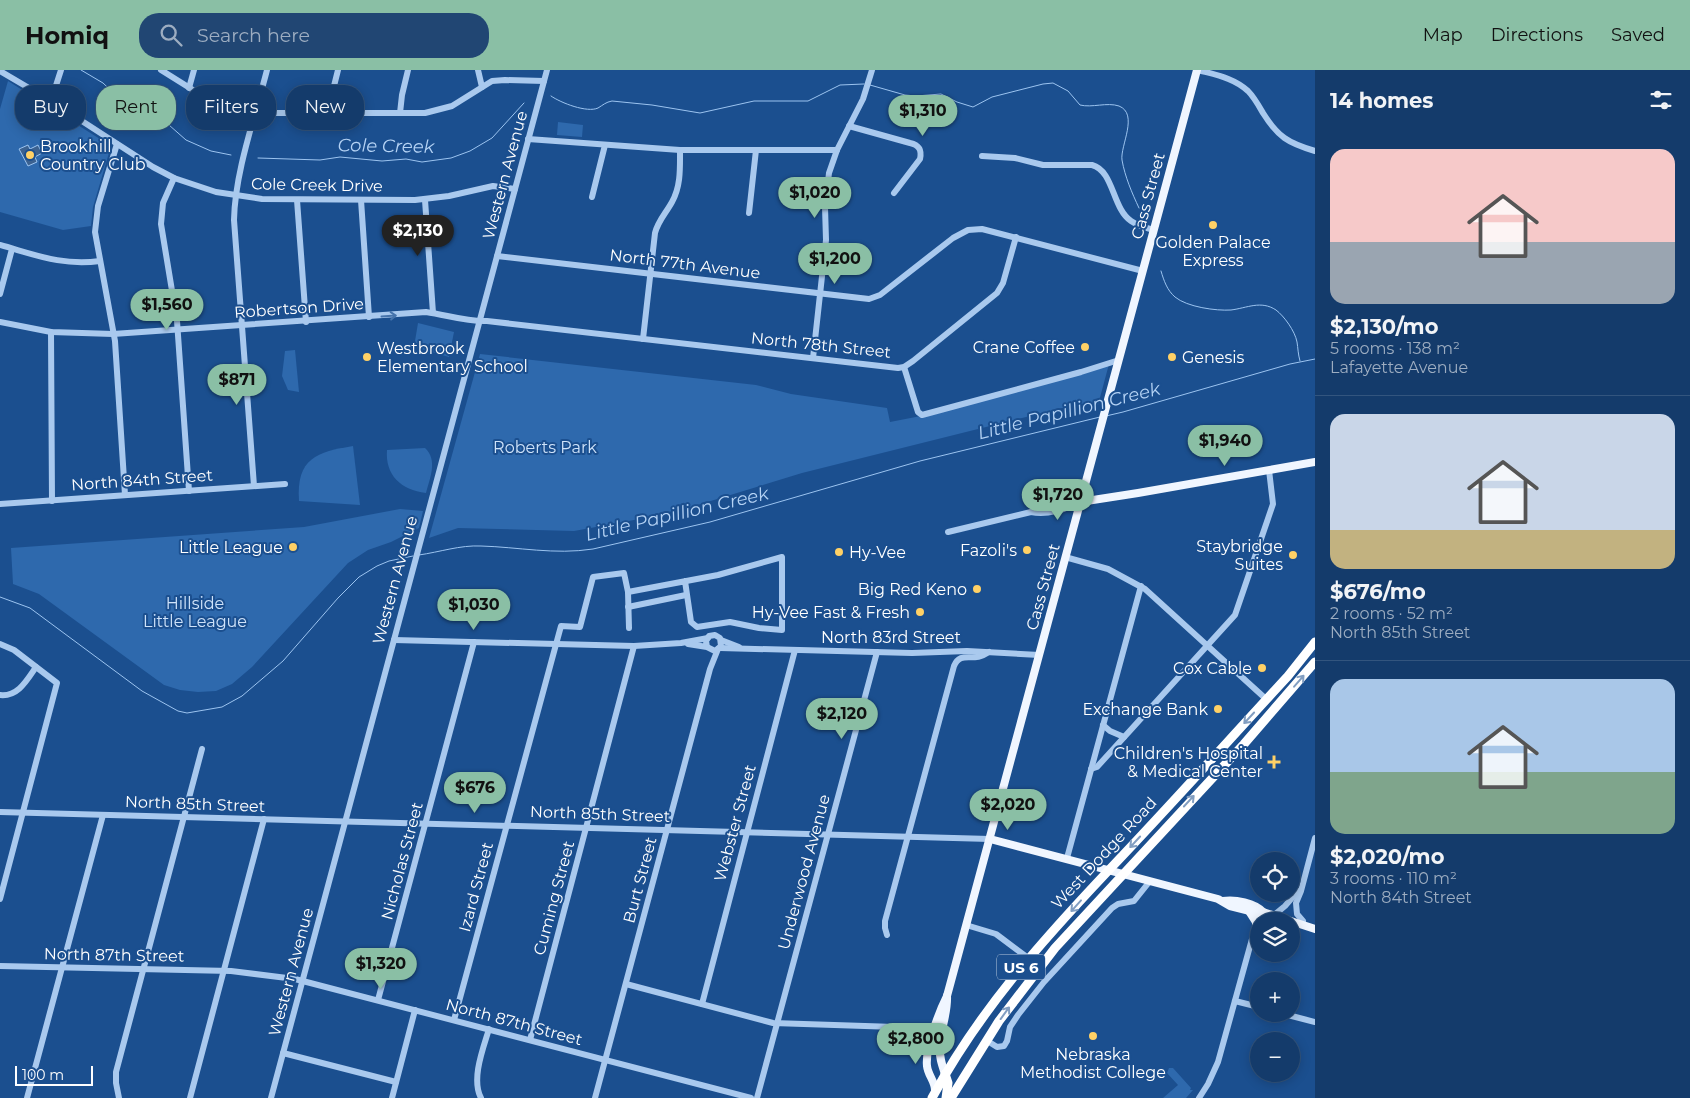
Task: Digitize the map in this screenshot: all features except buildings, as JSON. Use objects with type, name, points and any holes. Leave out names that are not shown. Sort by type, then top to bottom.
[{"type":"highway","name":"West Dodge Road","points":[[934,1095],[945,1074],[990,1007],[1028,958],[1298,664],[1315,642]]},
{"type":"highway","name":"West Dodge Road","points":[[951,1098],[986,1040],[1044,961],[1122,874],[1244,744],[1315,662]]},
{"type":"highway","points":[[945,1074],[948,1083],[946,1098]]},
{"type":"main road","name":"Cass Street","points":[[934,1095],[935,1084],[928,1071],[927,1064],[938,1030],[947,1012],[947,996],[1197,70]]},
{"type":"main road","points":[[1080,502],[1315,462]]},
{"type":"main road","points":[[990,839],[1067,858],[1223,901],[1230,906],[1255,912]]},
{"type":"main road","points":[[1223,901],[1232,900],[1259,907],[1263,912]]},
{"type":"main road","points":[[1300,920],[1315,924]]},
{"type":"main road","points":[[1300,925],[1315,929]]},
{"type":"main road","name":"Cass Street","points":[[938,1030],[940,1055],[945,1074]]},
{"type":"street","points":[[56,85],[61,70]]},
{"type":"street","points":[[161,70],[186,86]]},
{"type":"street","points":[[190,85],[194,70]]},
{"type":"street","points":[[263,85],[267,70]]},
{"type":"street","points":[[334,85],[338,70]]},
{"type":"street","points":[[400,113],[408,70]]},
{"type":"street","points":[[478,70],[482,87]]},
{"type":"street","name":"Western Avenue","points":[[271,1098],[547,70]]},
{"type":"street","points":[[1197,70],[1224,77],[1240,85],[1252,96],[1270,125],[1282,138],[1315,151]]},
{"type":"street","name":"Cole Creek Drive","points":[[0,71],[24,85]]},
{"type":"street","points":[[813,358],[826,240],[825,194],[829,173],[837,150],[866,92],[871,73]]},
{"type":"street","points":[[364,113],[425,113],[461,101],[492,81],[544,81]]},
{"type":"street","name":"Cole Creek Drive","points":[[86,124],[152,167],[174,178],[204,189],[235,196],[297,200],[425,200],[493,186],[515,190]]},
{"type":"street","points":[[849,126],[919,147],[922,152],[920,158],[894,193]]},
{"type":"street","points":[[251,130],[235,196],[234,220],[254,486]]},
{"type":"street","points":[[528,139],[680,150],[837,150]]},
{"type":"street","points":[[117,144],[96,214],[95,232],[114,334],[125,495]]},
{"type":"street","points":[[592,197],[605,145]]},
{"type":"street","points":[[643,339],[657,227],[677,190],[680,150]]},
{"type":"street","points":[[749,213],[756,150]]},
{"type":"street","points":[[982,156],[1015,158],[1043,165],[1092,165],[1098,167],[1102,169],[1116,201],[1126,217],[1137,225],[1154,230]]},
{"type":"street","points":[[174,178],[164,203],[161,224],[177,330],[189,490]]},
{"type":"street","points":[[297,200],[306,322]]},
{"type":"street","points":[[361,200],[370,317]]},
{"type":"street","points":[[425,200],[433,313]]},
{"type":"street","name":"North 77th Avenue","points":[[497,256],[869,299],[877,297],[953,238],[968,230],[982,229],[1143,271]]},
{"type":"street","points":[[904,367],[914,361],[997,293],[1003,283],[1016,237]]},
{"type":"street","points":[[0,246],[64,262],[100,261]]},
{"type":"street","points":[[0,294],[12,249]]},
{"type":"street","name":"Robertson Drive","points":[[0,322],[52,332],[114,334],[416,313],[433,313],[479,322]]},
{"type":"street","name":"North 78th Street","points":[[479,322],[892,368],[904,367],[918,412],[922,415],[1089,370],[1119,360]]},
{"type":"street","points":[[52,332],[52,501]]},
{"type":"street","points":[[1091,769],[1096,767],[1124,738],[1236,615],[1273,504],[1269,470]]},
{"type":"street","name":"North 84th Street","points":[[0,504],[285,484]]},
{"type":"street","points":[[948,532],[1032,512],[1044,506],[1080,502]]},
{"type":"street","points":[[629,628],[628,592],[684,581],[718,575],[782,557],[782,630],[759,628],[730,622],[696,627],[691,622],[684,581]]},
{"type":"street","points":[[1065,557],[1108,569],[1141,586],[1266,699]]},
{"type":"street","name":"Izard Street","points":[[454,1020],[560,626],[580,627],[593,576],[624,573],[628,592]]},
{"type":"street","points":[[1067,858],[1141,586]]},
{"type":"street","points":[[628,607],[686,595]]},
{"type":"street","points":[[708,648],[706,644],[711,636],[713,625]]},
{"type":"street","points":[[394,640],[634,646],[681,643],[711,636],[717,636],[721,640],[719,648],[715,651],[681,643]]},
{"type":"street","name":"North 83rd Street","points":[[721,640],[743,648]]},
{"type":"street","name":"Nicholas Street","points":[[378,1000],[474,642]]},
{"type":"street","points":[[0,644],[14,650],[57,683],[0,899]]},
{"type":"street","name":"Cuming Street","points":[[530,1040],[634,646]]},
{"type":"street","name":"Burt Street","points":[[708,648],[711,654],[710,669]]},
{"type":"street","name":"North 83rd Street","points":[[719,648],[920,653],[947,651],[1039,655]]},
{"type":"street","name":"Burt Street","points":[[595,1098],[710,669],[719,648]]},
{"type":"street","name":"Webster Street","points":[[702,1004],[795,650]]},
{"type":"street","points":[[947,651],[952,656],[954,666]]},
{"type":"street","name":"Underwood Avenue","points":[[757,1098],[877,652]]},
{"type":"street","points":[[887,935],[885,923],[954,666],[958,658],[977,657],[989,652]]},
{"type":"street","points":[[0,695],[10,695],[17,691],[36,667]]},
{"type":"street","points":[[1103,725],[1124,738]]},
{"type":"street","points":[[121,1098],[116,1083],[116,1072],[202,749]]},
{"type":"street","name":"North 85th Street","points":[[0,812],[828,833],[990,839]]},
{"type":"street","points":[[27,1098],[103,815]]},
{"type":"street","points":[[190,1098],[264,819]]},
{"type":"street","points":[[1303,921],[1297,914],[1296,908],[1315,838]]},
{"type":"street","points":[[986,1040],[997,1047],[1004,1047],[1010,1027],[1044,982],[1113,907],[1118,904],[1134,901],[1150,881]]},
{"type":"street","points":[[1277,912],[1293,897],[1301,886]]},
{"type":"street","points":[[966,925],[996,934],[1028,958]]},
{"type":"street","points":[[1199,1098],[1218,1062],[1250,946]]},
{"type":"street","name":"North 87th Street","points":[[0,966],[224,971],[303,981],[751,1098]]},
{"type":"street","points":[[626,984],[777,1024],[938,1030]]},
{"type":"street","points":[[1235,1001],[1250,1005]]},
{"type":"street","points":[[392,1098],[415,1010]]},
{"type":"street","points":[[1300,1018],[1315,1022]]},
{"type":"street","points":[[481,1098],[476,1080],[489,1030]]},
{"type":"street","points":[[283,1053],[396,1082]]},
{"type":"green space","name":"Brookhill Country Club","points":[[8,81],[15,85],[15,130],[86,130],[111,146],[93,207],[91,226],[63,230],[0,212],[0,109]]},
{"type":"green space","points":[[558,122],[583,125],[582,137],[557,135]]},
{"type":"green space","points":[[418,323],[454,332],[449,357],[414,347]]},
{"type":"green space","points":[[295,350],[299,392],[288,390],[282,376],[285,351]]},
{"type":"green space","name":"Roberts Park","points":[[480,354],[756,385],[791,394],[887,408],[890,422],[926,415],[1109,364],[1098,405],[1062,408],[802,473],[691,507],[634,520],[574,531],[458,528],[429,538]]},
{"type":"green space","points":[[353,446],[360,505],[299,501],[301,475],[305,466],[319,455]]},
{"type":"green space","points":[[425,448],[429,453],[432,464],[426,493],[409,489],[396,480],[387,459],[387,450]]},
{"type":"green space","name":"Hillside Little League","points":[[400,509],[423,511],[419,528],[391,542],[368,550],[348,563],[252,667],[232,684],[216,691],[180,690],[164,685],[39,594],[13,584],[11,548],[304,527]]},
{"type":"green space","points":[[1169,1068],[1173,1068],[1191,1088],[1190,1090],[1193,1090],[1186,1098],[1163,1098],[1178,1085],[1167,1073]]},
{"type":"shaded area","name":"Brookhill Country Club","points":[[28,145],[30,149],[38,145],[42,153],[35,157],[37,162],[28,166],[19,149]]},
{"type":"waterway","name":"Cole Creek","points":[[81,70],[103,83],[133,109],[169,125],[186,140],[211,151],[231,155]]},
{"type":"waterway","name":"Cole Creek","points":[[870,85],[905,95],[941,94],[973,107],[992,97],[1053,83],[1068,91],[1080,105],[1119,106],[1125,110],[1128,116],[1122,160],[1131,191],[1139,208]]},
{"type":"waterway","name":"Cole Creek","points":[[551,96],[561,102],[587,109],[598,108],[612,101],[700,113],[754,101],[808,101],[840,85],[864,84]]},
{"type":"waterway","name":"Cole Creek","points":[[258,158],[320,160],[340,157],[382,161],[406,159],[422,162],[451,158],[470,151],[492,138],[524,103]]},
{"type":"waterway","name":"Cole Creek","points":[[1161,271],[1170,291],[1175,297],[1187,303],[1202,308],[1218,310],[1231,310],[1259,305],[1276,310],[1286,320],[1294,333],[1300,361]]},
{"type":"waterway","name":"Little Papillion Creek","points":[[1106,416],[1290,364],[1315,359]]},
{"type":"waterway","name":"Little Papillion Creek","points":[[419,555],[473,546],[551,551],[593,549],[710,522],[920,461],[1100,417]]},
{"type":"waterway","name":"Little Papillion Creek","points":[[0,597],[30,608],[142,691],[178,711],[187,713],[222,707],[242,696],[283,661],[359,577],[389,561],[413,556]]},
{"type":"place","name":"Brookhill Country Club","points":[[30,155]]},
{"type":"place","name":"Golden Palace Express","points":[[1213,225]]},
{"type":"place","name":"Crane Coffee","points":[[1085,347]]},
{"type":"place","name":"Westbrook Elementary School","points":[[367,357]]},
{"type":"place","name":"Genesis","points":[[1172,357]]},
{"type":"place","name":"Little League","points":[[293,547]]},
{"type":"place","name":"Fazoli's","points":[[1027,550]]},
{"type":"place","name":"Hy-Vee","points":[[839,552]]},
{"type":"place","name":"Staybridge Suites","points":[[1293,555]]},
{"type":"place","name":"Big Red Keno","points":[[977,589]]},
{"type":"place","name":"Hy-Vee Fast & Fresh","points":[[920,612]]},
{"type":"place","name":"Cox Cable","points":[[1262,668]]},
{"type":"place","name":"Exchange Bank","points":[[1218,709]]},
{"type":"place","name":"Children's Hospital & Medical Center","points":[[1274,762]]},
{"type":"place","name":"Nebraska Methodist College","points":[[1093,1036]]}]
